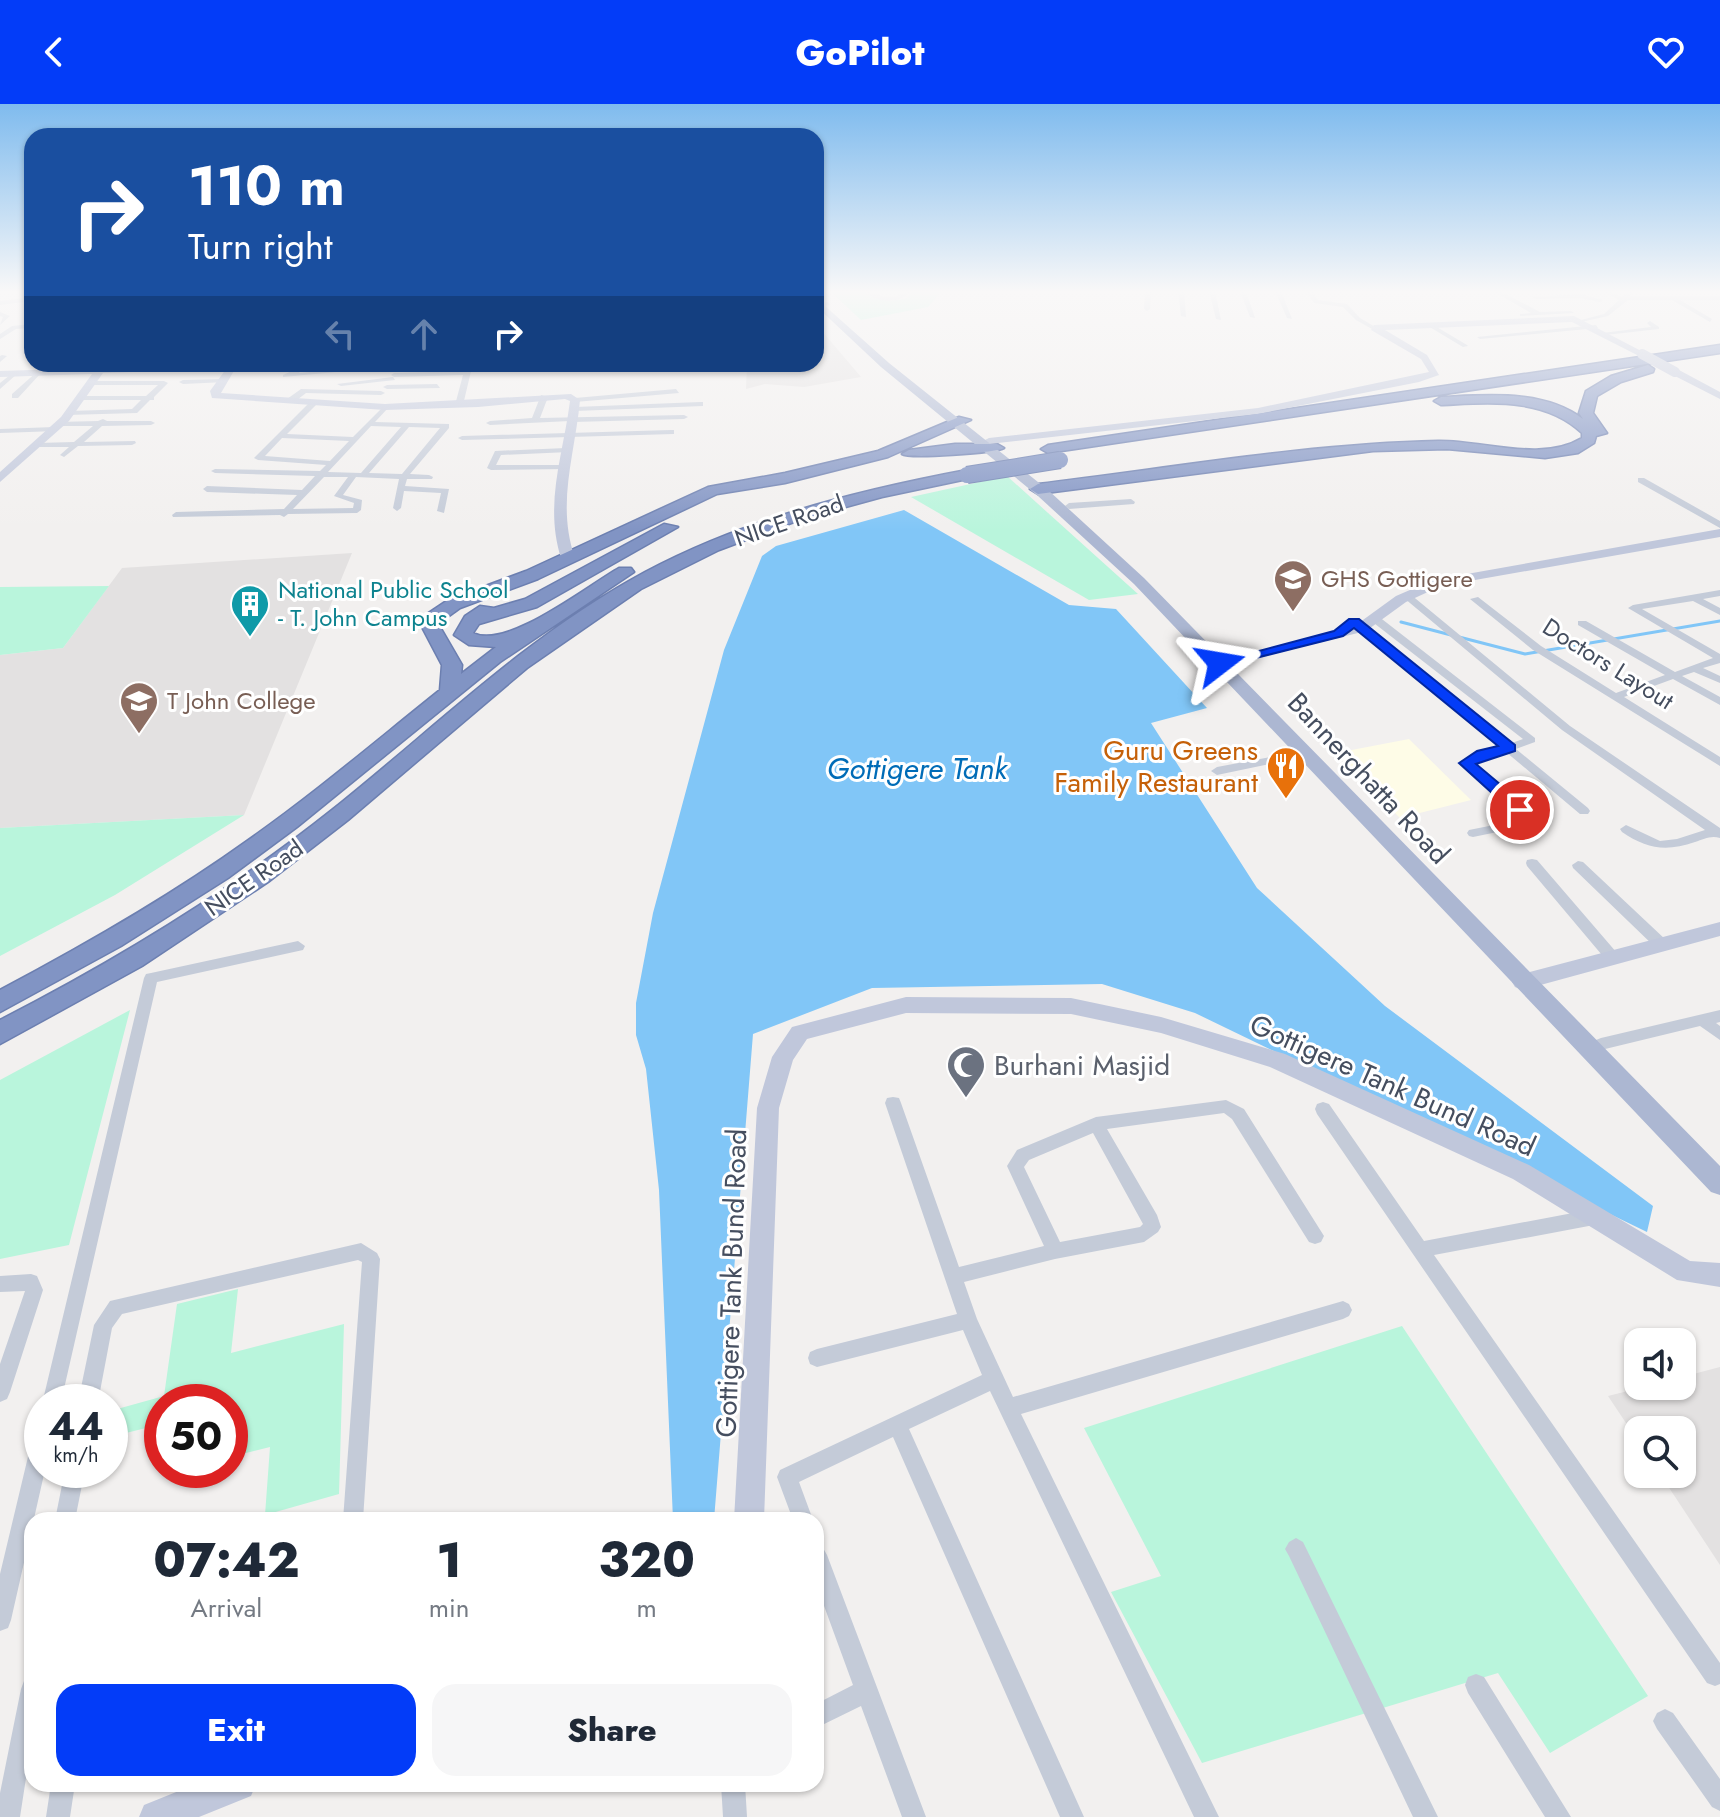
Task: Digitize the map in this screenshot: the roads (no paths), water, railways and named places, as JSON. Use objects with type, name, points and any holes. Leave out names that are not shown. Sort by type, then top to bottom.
[{"type":"highway","name":"NICE Road","points":[[0,1002],[95,950],[203,884],[288,822],[524,633],[624,572],[715,531],[817,496],[961,469],[1582,371]]},
{"type":"highway","name":"NICE Road","points":[[1054,455],[1441,401],[1598,371]]},
{"type":"highway","points":[[1046,491],[1184,475],[1277,469],[1410,450],[1542,459],[1578,456],[1602,443],[1601,435],[1586,413],[1591,394],[1630,371]]},
{"type":"highway","points":[[1046,491],[1373,447],[1447,445],[1545,454],[1573,450],[1589,440],[1586,429],[1576,420],[1539,406],[1501,399],[1441,401]]},
{"type":"highway","points":[[524,633],[493,642],[473,642],[463,635],[472,620],[678,515],[901,449],[960,422]]},
{"type":"highway","points":[[450,692],[452,665],[431,627],[434,618],[454,604],[532,575],[713,490],[782,482],[929,450],[991,446]]},
{"type":"highway","name":"NICE Road","points":[[0,1033],[140,955],[270,868],[340,815],[542,646],[638,583],[693,556],[803,514],[961,469]]},
{"type":"main road","name":"Bannerghatta Road","points":[[901,371],[1046,491],[1226,661],[1308,753],[1530,980],[1601,1044],[1720,1165]]},
{"type":"main road","name":"Bannerghatta Road","points":[[1046,491],[1069,506],[1226,661],[1720,1184]]},
{"type":"street","points":[[991,446],[1258,411],[1405,382],[1435,373],[1434,371]]},
{"type":"street","points":[[1672,371],[1720,396]]},
{"type":"street","points":[[0,374],[39,372]]},
{"type":"street","points":[[15,396],[39,372]]},
{"type":"street","points":[[0,478],[70,413],[97,372]]},
{"type":"street","points":[[230,372],[215,391],[216,396],[385,407],[459,405],[567,396],[574,412],[556,508],[568,558]]},
{"type":"street","points":[[294,372],[285,376],[326,372]]},
{"type":"street","points":[[371,406],[395,372]]},
{"type":"street","points":[[313,385],[435,372]]},
{"type":"street","points":[[459,405],[467,372]]},
{"type":"street","points":[[636,372],[637,393]]},
{"type":"street","points":[[0,387],[15,373]]},
{"type":"street","points":[[183,382],[224,381]]},
{"type":"street","points":[[70,413],[134,411],[164,383],[91,383]]},
{"type":"street","points":[[290,401],[304,391],[437,386]]},
{"type":"street","points":[[490,423],[535,420],[637,393],[676,391]]},
{"type":"street","points":[[535,420],[544,397]]},
{"type":"street","points":[[81,398],[151,398]]},
{"type":"street","points":[[314,403],[259,459],[331,463]]},
{"type":"street","points":[[574,412],[700,404]]},
{"type":"street","points":[[284,514],[385,407]]},
{"type":"street","points":[[574,412],[684,417]]},
{"type":"street","points":[[64,455],[112,413]]},
{"type":"street","points":[[0,431],[138,423],[149,419]]},
{"type":"street","points":[[108,454],[138,423]]},
{"type":"street","points":[[369,424],[446,427],[404,476],[397,508]]},
{"type":"street","points":[[327,512],[338,496],[407,425]]},
{"type":"street","points":[[462,438],[671,432]]},
{"type":"street","points":[[281,436],[355,439]]},
{"type":"street","points":[[508,450],[514,436]]},
{"type":"street","points":[[37,445],[132,443]]},
{"type":"street","points":[[564,467],[491,468],[498,453],[566,450]]},
{"type":"street","points":[[215,471],[429,477]]},
{"type":"street","points":[[1641,480],[1720,527]]},
{"type":"street","points":[[400,488],[446,491],[441,511]]},
{"type":"street","points":[[207,489],[303,493]]},
{"type":"street","points":[[176,515],[284,514],[359,508],[359,502],[338,496]]},
{"type":"street","points":[[1069,506],[1131,502]]},
{"type":"street","points":[[1226,661],[1354,626],[1374,618],[1407,596],[1438,583],[1720,527]]},
{"type":"street","points":[[1354,626],[1375,601],[1419,579],[1720,527]]},
{"type":"street","points":[[1720,593],[1633,608],[1720,658]]},
{"type":"street","points":[[1407,596],[1566,728],[1718,833]]},
{"type":"street","points":[[1695,598],[1720,612]]},
{"type":"street","name":"Doctors Layout","points":[[1475,599],[1542,651],[1720,762]]},
{"type":"street","points":[[1374,618],[1531,740],[1482,754],[1467,763],[1523,816],[1513,825],[1473,833]]},
{"type":"street","points":[[1582,623],[1720,702]]},
{"type":"street","points":[[1354,626],[1510,748],[1584,811]]},
{"type":"street","points":[[1617,696],[1720,658]]},
{"type":"street","points":[[1696,669],[1720,680]]},
{"type":"street","points":[[1217,771],[1308,753]]},
{"type":"street","points":[[1626,829],[1652,846],[1663,847],[1718,833]]},
{"type":"street","points":[[1532,863],[1612,957]]},
{"type":"street","points":[[1578,865],[1661,944]]},
{"type":"street","points":[[1530,980],[1720,929]]},
{"type":"street","points":[[55,1384],[151,978],[298,946]]},
{"type":"street","name":"Gottigere Tank Bund Road","points":[[749,1512],[768,1108],[783,1057],[800,1033],[868,1012],[906,1005],[1071,1006],[1161,1025],[1277,1060],[1521,1172],[1686,1272],[1720,1275]]},
{"type":"street","points":[[1601,1044],[1720,1016]]},
{"type":"street","points":[[1701,1019],[1720,1034]]},
{"type":"street","points":[[893,1103],[968,1320],[1207,1817]]},
{"type":"street","points":[[1055,1251],[1015,1166],[1023,1155],[1096,1124],[1226,1106],[1234,1109],[1315,1236]]},
{"type":"street","points":[[1323,1109],[1423,1249],[1715,1675]]},
{"type":"street","points":[[953,1277],[1055,1251],[1144,1234],[1152,1227],[1096,1124]]},
{"type":"street","points":[[1423,1249],[1594,1217]]},
{"type":"street","points":[[92,1384],[103,1325],[116,1307],[361,1251],[371,1259],[354,1512]]},
{"type":"street","points":[[0,1284],[23,1280],[31,1282],[34,1290],[0,1392]]},
{"type":"street","points":[[1008,1408],[1343,1310]]},
{"type":"street","points":[[817,1358],[968,1320]]},
{"type":"street","points":[[800,1512],[787,1477],[994,1379]]},
{"type":"street","points":[[897,1424],[1072,1817]]},
{"type":"street","points":[[25,1512],[31,1488]]},
{"type":"street","points":[[67,1512],[71,1488]]},
{"type":"street","points":[[0,1620],[24,1517]]},
{"type":"street","points":[[1296,1549],[1426,1817]]},
{"type":"street","points":[[824,1577],[914,1817]]},
{"type":"street","points":[[1476,1685],[1559,1817]]},
{"type":"street","points":[[824,1712],[866,1691]]},
{"type":"street","points":[[1665,1721],[1720,1799]]},
{"type":"street","points":[[8,1817],[24,1766]]},
{"type":"street","points":[[58,1817],[62,1792]]},
{"type":"street","points":[[156,1817],[219,1792]]},
{"type":"street","points":[[733,1792],[735,1817]]},
{"type":"water","name":"Gottigere Tank","points":[[904,510],[1069,605],[1116,609],[1207,708],[1151,723],[1257,888],[1385,1006],[1653,1206],[1647,1232],[1195,1013],[1102,984],[872,988],[753,1034],[715,1512],[673,1512],[659,1190],[646,1069],[636,1035],[636,1003],[653,913],[724,650],[762,556],[776,546]]},
{"type":"waterway","points":[[1459,637],[1525,654],[1720,621]]},
{"type":"waterway","points":[[1401,622],[1451,635]]},
{"type":"place","name":"GHS Gottigere","points":[[1293,613]]},
{"type":"place","name":"National Public School - T. John Campus","points":[[250,638]]},
{"type":"place","name":"T John College","points":[[139,735]]},
{"type":"place","name":"Guru Greens Family Restaurant","points":[[1286,800]]},
{"type":"place","name":"Burhani Masjid","points":[[966,1099]]}]
